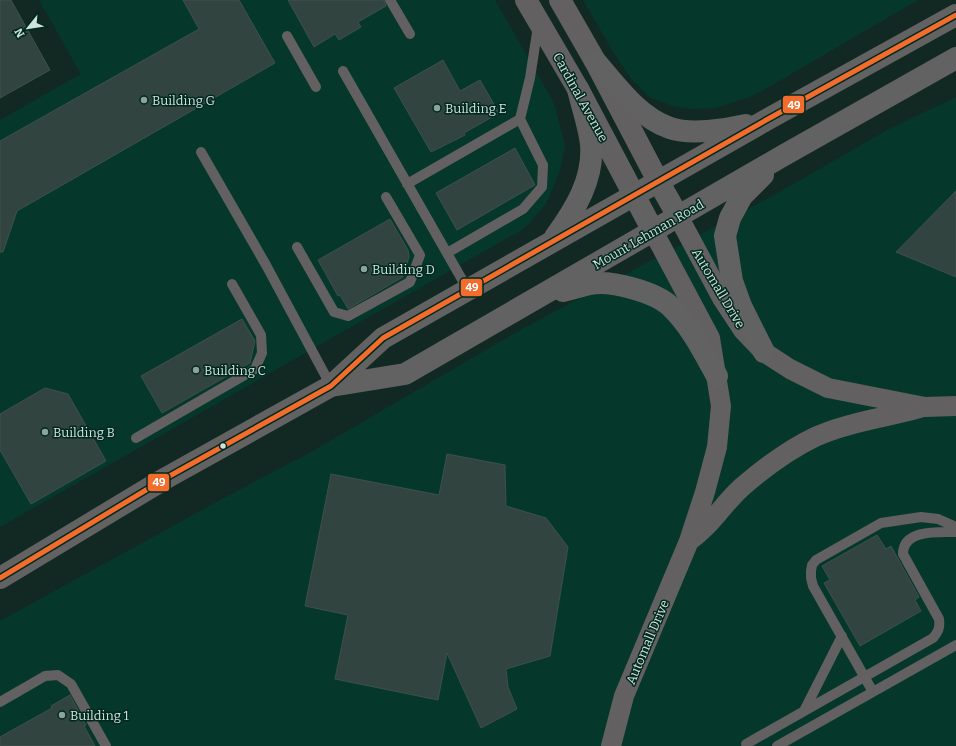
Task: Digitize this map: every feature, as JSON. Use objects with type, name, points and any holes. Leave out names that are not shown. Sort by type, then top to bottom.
[{"type":"main road","name":"Mount Lehman Road","points":[[0,578],[166,478],[331,386],[383,338],[658,181],[956,15]]},
{"type":"main road","name":"Mount Lehman Road","points":[[331,386],[404,374],[956,58]]},
{"type":"main road","points":[[595,61],[642,111],[670,128],[721,131],[768,119]]},
{"type":"main road","points":[[550,243],[571,216],[587,180],[591,144],[578,89]]},
{"type":"main road","points":[[764,352],[741,306],[734,287],[725,236],[730,218],[742,196],[786,154]]},
{"type":"main road","points":[[658,181],[678,216]]},
{"type":"main road","points":[[634,195],[653,231]]},
{"type":"main road","points":[[537,298],[592,284],[618,285],[644,292],[671,306],[696,340],[718,376]]},
{"type":"street","name":"Cardinal Avenue","points":[[526,0],[578,89],[634,195]]},
{"type":"street","points":[[560,0],[595,61],[658,181]]},
{"type":"street","name":"Automall Drive","points":[[678,216],[722,298],[743,330],[764,352],[790,369],[828,388],[925,407]]},
{"type":"street","name":"Automall Drive","points":[[611,746],[624,696],[689,541],[705,492],[717,447],[721,406],[718,376],[710,338],[653,231]]},
{"type":"street","name":"Automall Drive","points":[[689,541],[704,531],[741,488],[768,466],[790,451],[815,437],[841,428],[925,407],[956,406]]},
{"type":"lane","points":[[390,0],[410,34]]},
{"type":"lane","points":[[446,253],[523,209],[542,188],[544,165],[520,119],[530,78],[538,22]]},
{"type":"lane","points":[[287,36],[316,87]]},
{"type":"lane","points":[[343,72],[468,290]]},
{"type":"lane","points":[[407,184],[520,119]]},
{"type":"lane","points":[[201,152],[266,265],[331,386]]},
{"type":"lane","points":[[297,247],[334,312],[348,316],[410,282],[420,255],[386,196]]},
{"type":"lane","points":[[136,438],[255,370],[262,353],[261,335],[232,284]]},
{"type":"lane","points":[[873,692],[814,586],[811,578],[812,566],[816,560],[881,523],[920,517],[938,519],[956,527]]},
{"type":"lane","points":[[749,745],[804,711],[933,638],[938,632],[940,626],[939,619],[904,554],[903,549],[908,540],[922,534],[956,532]]},
{"type":"lane","points":[[804,711],[842,636]]},
{"type":"lane","points":[[777,746],[956,645]]},
{"type":"lane","points":[[0,702],[45,676],[58,675],[71,684],[106,746]]},
{"type":"shaded area","points":[[39,0],[495,0],[554,103],[565,146],[560,170],[546,204],[525,228],[0,527],[0,120],[81,74]]},
{"type":"shaded area","points":[[583,0],[918,0],[755,95],[716,108],[692,109],[673,106],[649,97],[630,77],[612,50]]},
{"type":"shaded area","points":[[956,97],[956,746],[0,746],[0,621],[311,452],[522,329],[776,194],[889,129]]},
{"type":"building","points":[[0,0],[11,0],[50,70],[0,98]]},
{"type":"building","name":"Building G","points":[[183,0],[239,0],[275,63],[17,211],[3,252],[0,252],[0,141],[199,29]]},
{"type":"building","points":[[288,0],[384,0],[386,6],[358,22],[361,27],[339,40],[335,34],[314,47]]},
{"type":"building","name":"Building E","points":[[443,60],[460,91],[480,80],[499,113],[464,133],[465,135],[431,152],[394,88]]},
{"type":"building","points":[[515,148],[535,185],[457,230],[436,193]]},
{"type":"building","points":[[956,191],[956,277],[896,252]]},
{"type":"building","name":"Building D","points":[[390,219],[408,250],[409,257],[403,277],[348,309],[340,295],[338,296],[318,260]]},
{"type":"building","name":"Building C","points":[[242,319],[255,341],[250,363],[162,413],[141,376]]},
{"type":"building","name":"Building B","points":[[45,388],[68,394],[106,461],[31,504],[0,450],[0,414]]},
{"type":"building","points":[[447,454],[505,465],[506,506],[546,518],[568,547],[550,656],[506,669],[508,687],[517,709],[481,728],[447,653],[438,700],[335,679],[348,615],[305,606],[331,474],[439,495]]},
{"type":"building","points":[[877,535],[886,549],[891,546],[919,597],[915,600],[921,611],[860,646],[824,583],[830,580],[822,566]]},
{"type":"building","name":"Building 1","points":[[70,695],[95,746],[0,746],[0,737],[52,708],[51,706]]},
{"type":"transit line","name":"49","points":[[0,578],[166,478],[331,386],[383,338],[768,119],[956,15]]},
{"type":"place","name":"Building G","points":[[144,100]]},
{"type":"place","name":"Building E","points":[[437,108]]},
{"type":"place","name":"Building D","points":[[364,269]]},
{"type":"place","name":"Building C","points":[[196,370]]},
{"type":"place","name":"Building B","points":[[45,432]]},
{"type":"place","name":"Building 1","points":[[62,715]]}]
